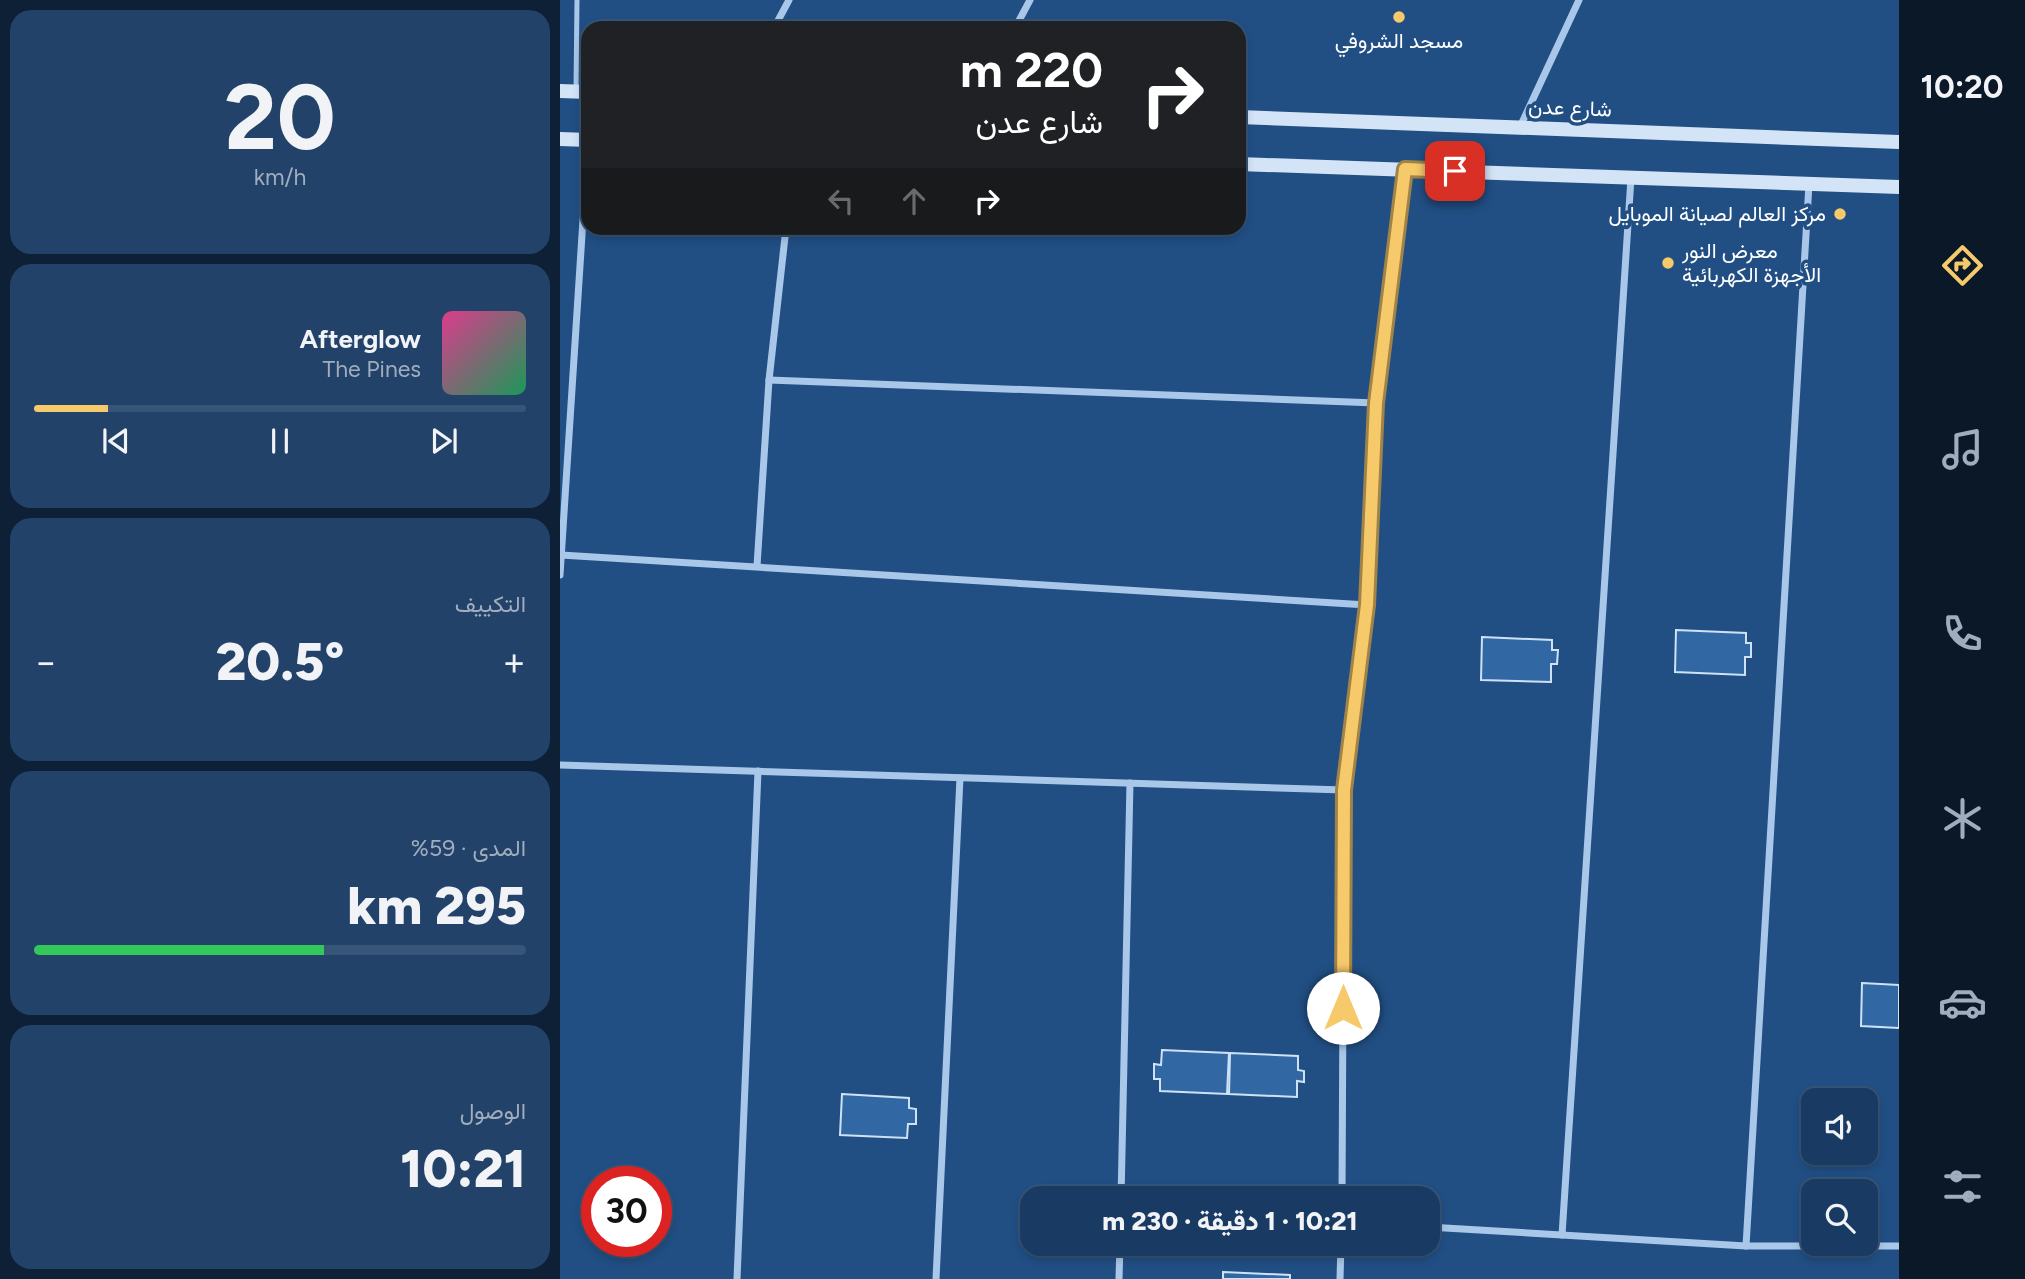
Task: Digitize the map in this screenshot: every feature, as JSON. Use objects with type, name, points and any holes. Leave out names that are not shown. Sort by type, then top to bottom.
[{"type":"street","points":[[778,21],[789,0]]},
{"type":"street","points":[[1019,21],[1030,0]]},
{"type":"street","points":[[1519,127],[1579,0]]},
{"type":"street","points":[[560,91],[581,92]]},
{"type":"street","name":"شارع عدن","points":[[1246,117],[1899,142]]},
{"type":"street","points":[[560,139],[581,140]]},
{"type":"street","points":[[1246,163],[1899,187]]},
{"type":"street","points":[[1342,1186],[1344,790],[1367,605],[1376,403],[1405,169]]},
{"type":"street","points":[[1562,1235],[1631,177]]},
{"type":"street","points":[[1746,1246],[1809,184]]},
{"type":"street","points":[[560,575],[582,235]]},
{"type":"street","points":[[757,566],[769,380],[785,235]]},
{"type":"street","points":[[769,380],[1376,403]]},
{"type":"street","points":[[561,555],[1367,605]]},
{"type":"street","points":[[560,765],[1344,790]]},
{"type":"street","points":[[737,1279],[758,771]]},
{"type":"street","points":[[936,1279],[960,778]]},
{"type":"street","points":[[1121,1186],[1130,783]]},
{"type":"street","points":[[1440,1228],[1746,1246],[1899,1246]]},
{"type":"street","points":[[1119,1279],[1120,1256]]},
{"type":"street","points":[[1340,1279],[1341,1256]]},
{"type":"lane","points":[[577,0],[581,74]]},
{"type":"building","points":[[1676,630],[1746,633],[1746,643],[1751,643],[1751,657],[1745,657],[1745,675],[1675,672]]},
{"type":"building","points":[[1482,637],[1552,640],[1552,650],[1558,650],[1557,664],[1551,664],[1551,682],[1481,680]]},
{"type":"building","points":[[1862,983],[1899,985],[1899,1028],[1861,1026]]},
{"type":"building","points":[[1162,1050],[1229,1053],[1227,1094],[1160,1091],[1160,1079],[1154,1079],[1154,1064],[1161,1065]]},
{"type":"building","points":[[1230,1053],[1298,1056],[1298,1070],[1304,1071],[1304,1082],[1297,1081],[1297,1097],[1229,1094]]},
{"type":"building","points":[[842,1094],[909,1098],[909,1108],[916,1109],[916,1124],[908,1124],[907,1138],[840,1135]]},
{"type":"building","points":[[1223,1272],[1290,1275],[1290,1279],[1223,1279]]},
{"type":"place","name":"مسجد الشروفي","points":[[1399,17]]},
{"type":"place","name":"مركز العالم لصيانة الموبايل","points":[[1840,214]]},
{"type":"place","name":"معرض النور الأجهزة الكهربائية","points":[[1668,263]]},
{"type":"route","points":[[1343,1008],[1344,790],[1367,605],[1376,403],[1405,169],[1455,171]]}]
